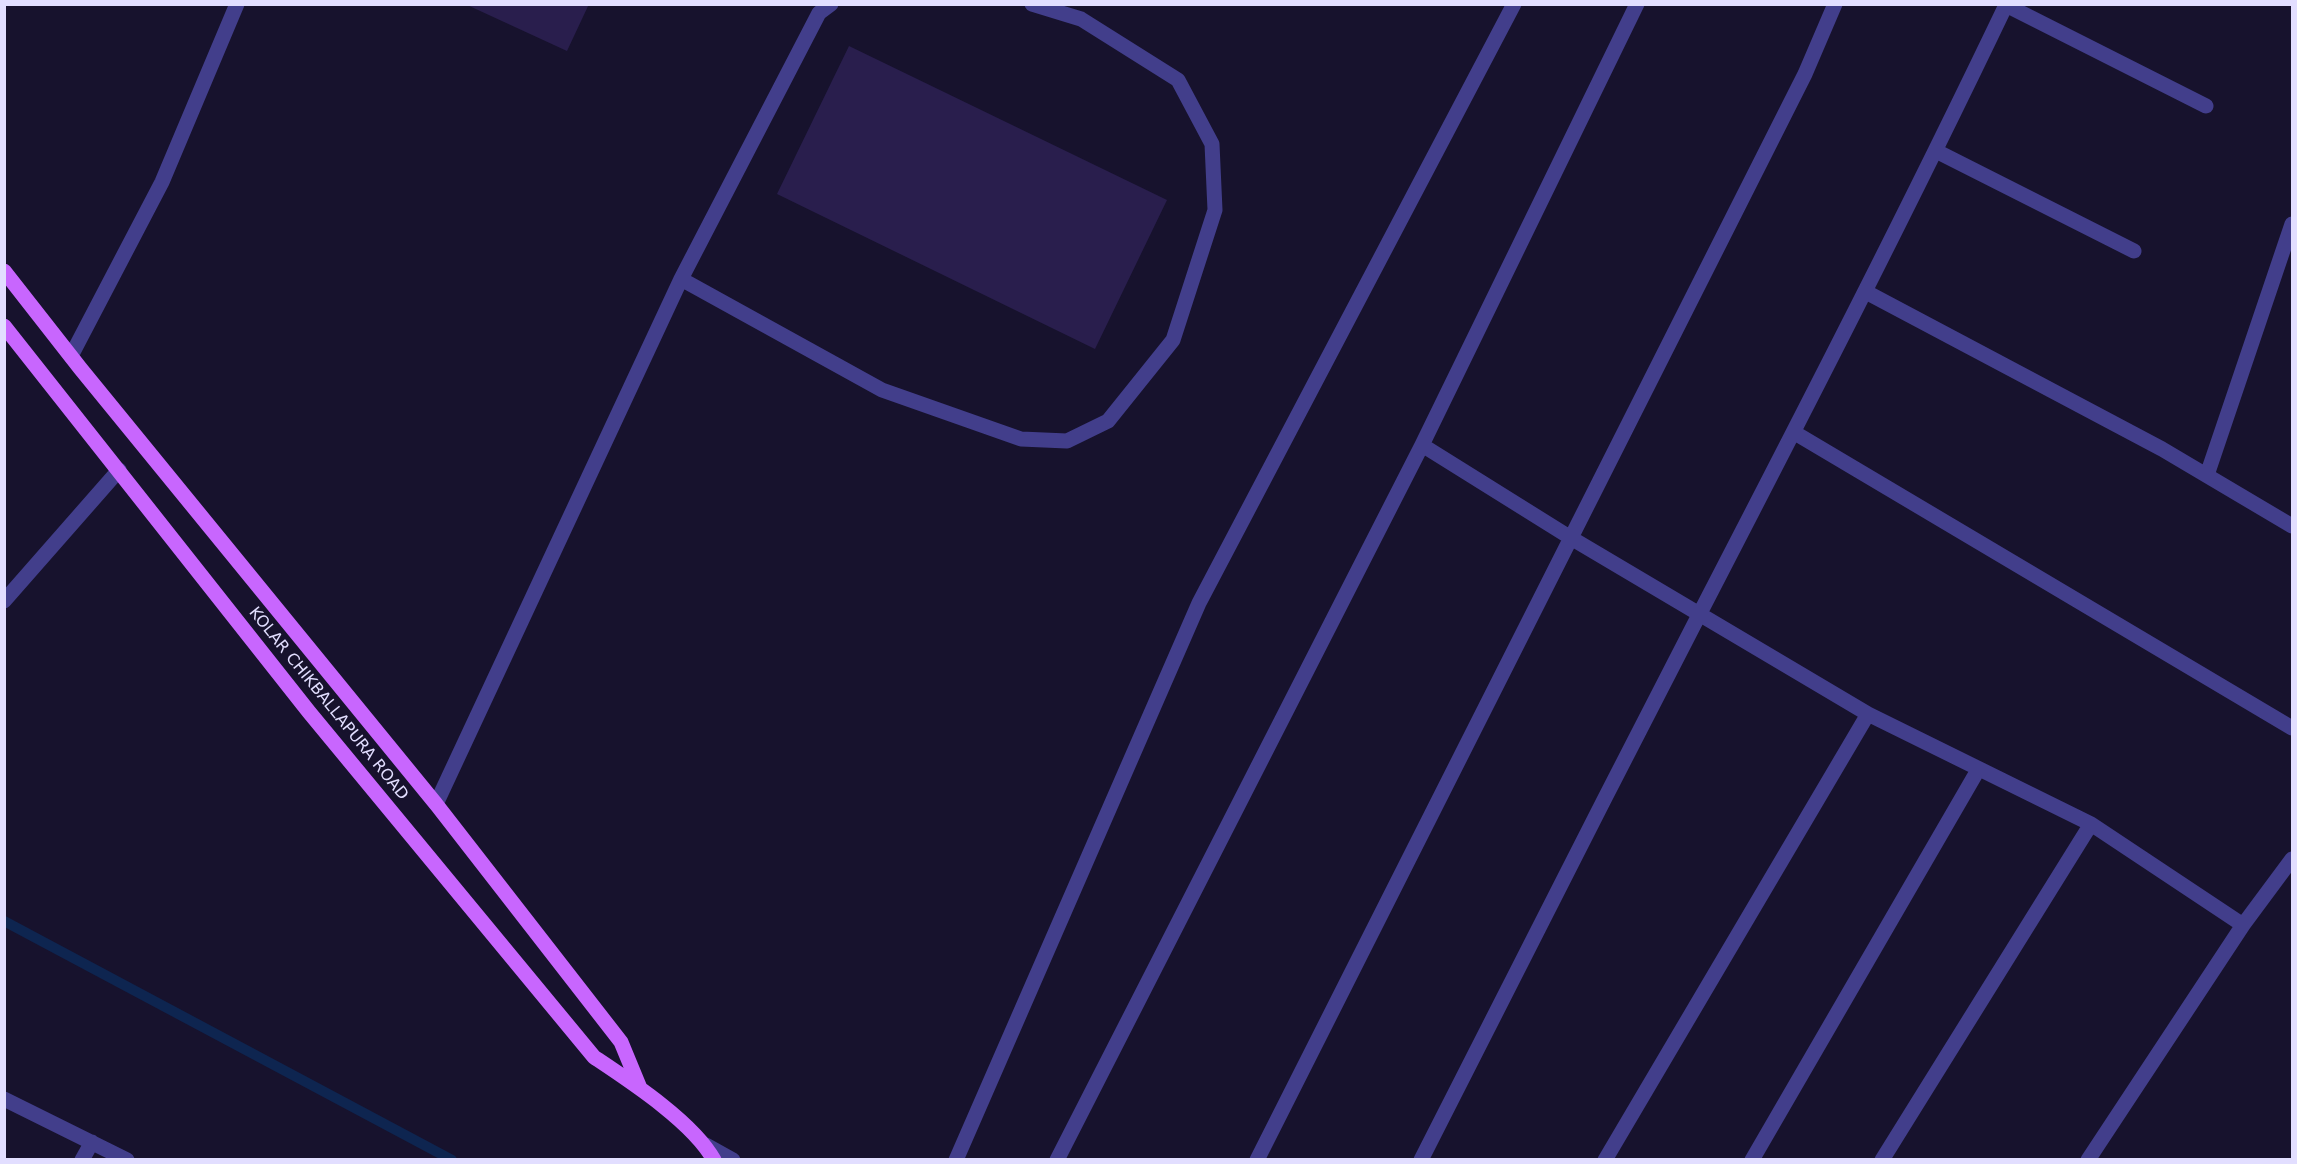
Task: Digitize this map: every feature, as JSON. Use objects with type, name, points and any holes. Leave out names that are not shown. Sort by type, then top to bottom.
[{"type":"main road","points":[[4,271],[436,804],[621,1042],[640,1088]]},
{"type":"main road","name":"KOLAR CHIKBALLAPURA ROAD","points":[[4,326],[309,712],[594,1057],[640,1088],[706,1145]]},
{"type":"main road","points":[[706,1145],[714,1160]]},
{"type":"street","points":[[71,356],[162,182],[237,4]]},
{"type":"street","points":[[436,804],[681,279],[819,13],[831,4]]},
{"type":"street","points":[[681,279],[882,390],[1021,439],[1067,441],[1108,421],[1173,340],[1215,210],[1212,144],[1178,80],[1081,19],[1032,4]]},
{"type":"street","points":[[956,1160],[1199,603],[1514,4]]},
{"type":"street","points":[[1057,1160],[1422,445],[1637,4]]},
{"type":"street","points":[[1257,1160],[1805,74],[1835,4]]},
{"type":"street","points":[[1421,1160],[1699,614],[1795,433],[1936,151],[2006,4],[2206,106]]},
{"type":"street","points":[[1936,151],[2134,252]]},
{"type":"street","points":[[2207,476],[2292,224]]},
{"type":"street","points":[[1866,291],[2207,476],[2292,526]]},
{"type":"street","points":[[1795,433],[2292,728]]},
{"type":"street","points":[[1422,445],[1571,538],[1868,714],[2091,824],[2243,925]]},
{"type":"street","points":[[4,601],[119,470]]},
{"type":"street","points":[[1605,1160],[1868,714]]},
{"type":"street","points":[[1752,1160],[1978,770]]},
{"type":"street","points":[[1882,1160],[2091,824]]},
{"type":"street","points":[[2088,1160],[2243,925],[2292,859]]},
{"type":"street","points":[[4,1099],[127,1160]]},
{"type":"street","points":[[82,1160],[92,1142]]},
{"type":"street","points":[[706,1145],[733,1160]]},
{"type":"building","points":[[465,4],[589,4],[567,51]]},
{"type":"building","points":[[849,46],[1167,200],[1095,349],[777,194]]},
{"type":"waterway","points":[[4,921],[452,1160]]}]
